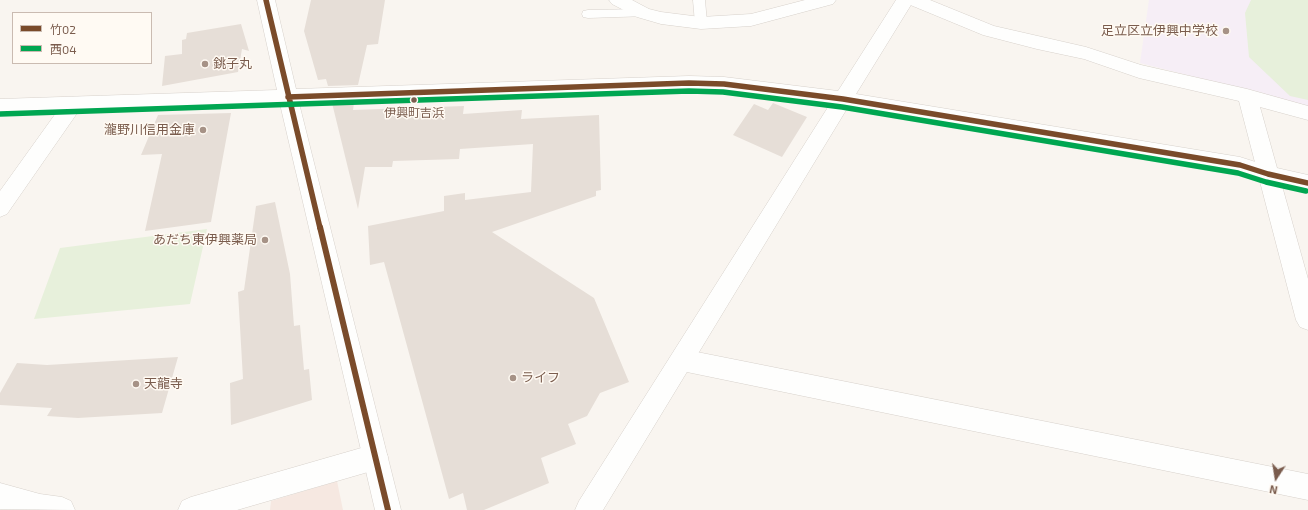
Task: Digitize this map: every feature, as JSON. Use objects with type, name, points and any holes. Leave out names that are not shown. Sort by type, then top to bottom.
[{"type":"street","points":[[266,0],[388,510]]},
{"type":"street","points":[[618,0],[643,13],[661,18],[701,23],[751,20],[827,0]]},
{"type":"street","points":[[588,510],[768,224],[843,99],[905,0]]},
{"type":"street","points":[[914,0],[990,31],[1086,53],[1139,71],[1247,96],[1308,113]]},
{"type":"street","points":[[0,106],[689,83],[724,84],[843,99],[1240,165],[1268,174],[1308,183]]},
{"type":"street","points":[[1247,96],[1308,320]]},
{"type":"street","points":[[0,208],[73,104]]},
{"type":"street","points":[[682,360],[1308,487]]},
{"type":"street","points":[[192,510],[216,507],[376,457]]},
{"type":"street","points":[[0,496],[40,507],[62,510]]},
{"type":"lane","points":[[699,0],[701,23]]},
{"type":"lane","points":[[588,14],[643,13]]},
{"type":"shaded area","name":"足立区立伊興中学校","points":[[1149,0],[1308,0],[1308,106],[1140,63]]},
{"type":"shaded area","points":[[337,481],[343,510],[270,510],[271,501]]},
{"type":"green space","points":[[1251,0],[1308,0],[1308,100],[1290,96],[1249,57],[1245,13]]},
{"type":"green space","points":[[207,229],[190,304],[34,319],[60,248]]},
{"type":"building","points":[[311,0],[385,0],[378,44],[367,45],[358,85],[328,86],[326,79],[318,80],[304,31]]},
{"type":"building","name":"銚子丸","points":[[241,24],[249,51],[242,49],[238,72],[162,86],[165,56],[182,54],[182,40],[186,39],[187,33]]},
{"type":"building","points":[[332,103],[354,103],[353,110],[464,106],[463,114],[522,110],[521,119],[599,115],[601,190],[596,191],[596,196],[492,232],[594,298],[629,382],[600,393],[587,416],[568,424],[576,444],[541,458],[549,483],[484,510],[467,510],[463,493],[449,499],[384,262],[370,265],[368,226],[444,211],[444,196],[465,193],[465,200],[531,192],[533,144],[460,149],[459,159],[393,161],[392,167],[365,167],[358,209]]},
{"type":"building","points":[[773,103],[807,117],[782,157],[733,135],[754,104],[768,110]]},
{"type":"building","points":[[231,113],[211,222],[145,231],[162,154],[141,155],[158,115]]},
{"type":"building","points":[[275,202],[290,274],[294,326],[300,325],[304,370],[309,369],[312,400],[231,425],[230,383],[243,379],[238,292],[244,290],[256,206]]},
{"type":"building","points":[[178,357],[162,413],[78,418],[47,416],[52,408],[0,405],[0,393],[17,363],[47,365]]},
{"type":"transit line","name":"竹02","points":[[266,0],[388,510]]},
{"type":"transit line","name":"竹02","points":[[288,97],[689,83],[724,84],[843,99],[1240,165],[1268,174],[1308,183]]},
{"type":"transit line","name":"西04","points":[[0,114],[689,91],[723,92],[842,107],[1238,173],[1266,182],[1306,191]]},
{"type":"place","name":"足立区立伊興中学校","points":[[1226,31]]},
{"type":"place","name":"銚子丸","points":[[205,64]]},
{"type":"place","name":"伊興町吉浜","points":[[414,100]]},
{"type":"place","name":"瀧野川信用金庫","points":[[203,130]]},
{"type":"place","name":"あだち東伊興薬局","points":[[265,240]]},
{"type":"place","name":"ライフ","points":[[513,378]]},
{"type":"place","name":"天龍寺","points":[[136,384]]}]
